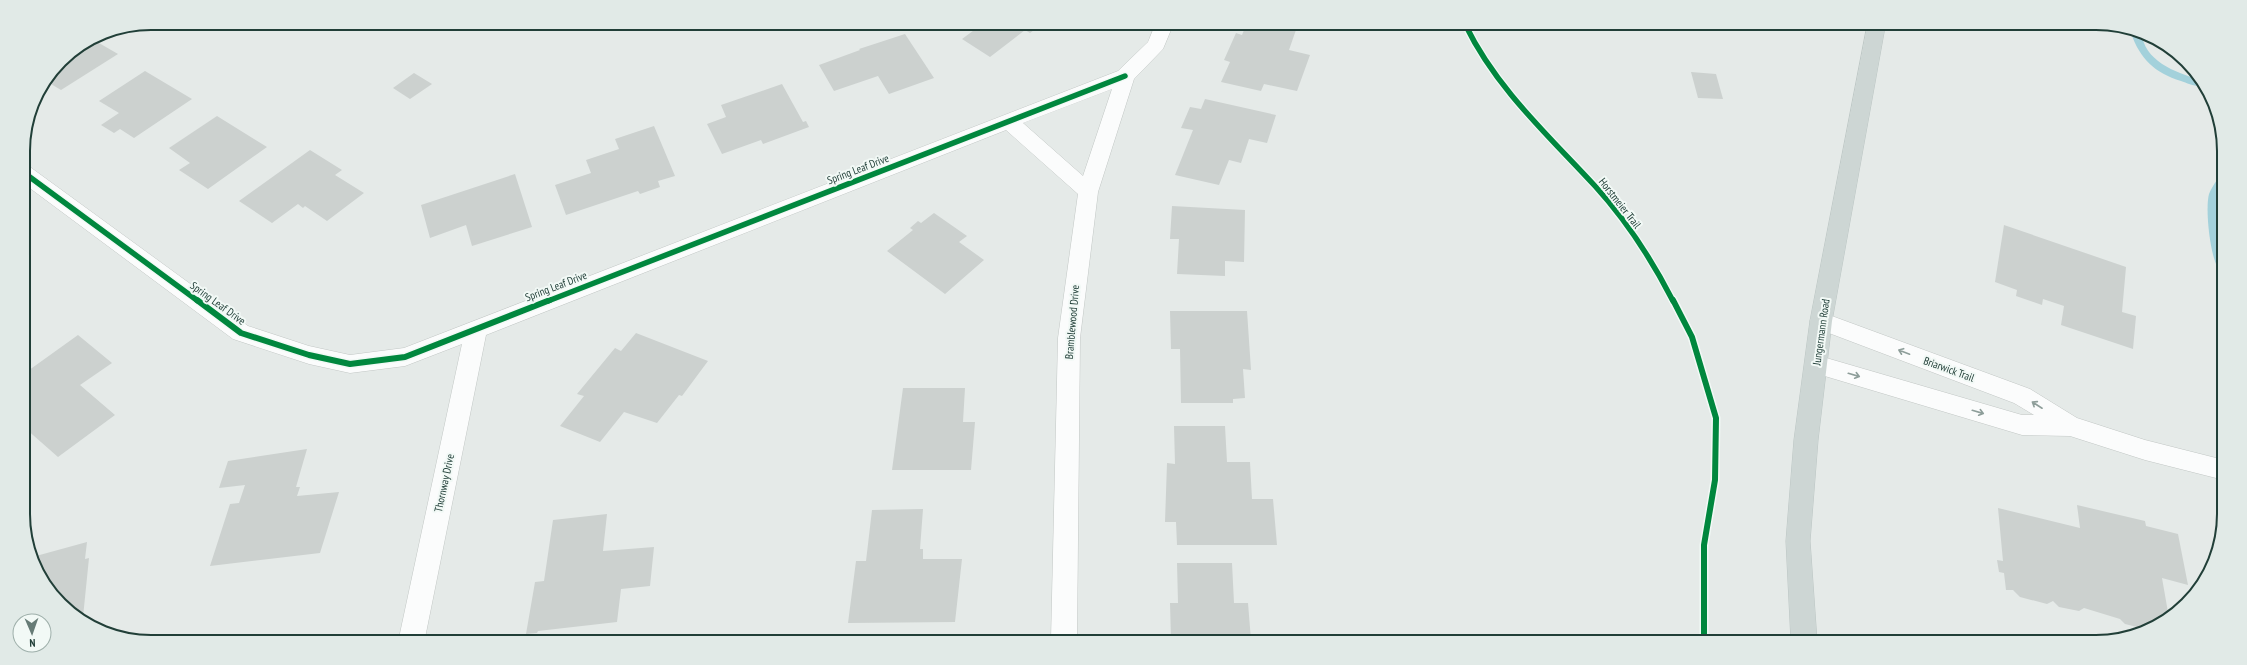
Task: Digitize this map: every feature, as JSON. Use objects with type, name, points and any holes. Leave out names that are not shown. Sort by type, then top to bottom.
[{"type":"main road","name":"Jungermann Road","points":[[1804,635],[1798,541],[1806,440],[1821,321],[1875,30]]},
{"type":"street","name":"Bramblewood Drive","points":[[1064,635],[1069,338],[1088,192],[1125,76],[1156,45],[1162,30]]},
{"type":"street","name":"Spring Leaf Drive","points":[[30,177],[241,333],[309,355],[350,364],[405,357],[1125,76]]},
{"type":"street","points":[[1008,121],[1088,192]]},
{"type":"street","name":"Briarwick Trail","points":[[1821,321],[2022,396],[2070,426],[2145,450],[2217,468]]},
{"type":"street","name":"Thornway Drive","points":[[413,635],[476,329]]},
{"type":"street","name":"Briarwick Trail","points":[[1816,364],[2022,425],[2070,426]]},
{"type":"building","points":[[974,30],[1025,30],[990,57],[962,39]]},
{"type":"building","points":[[1025,30],[1034,30],[1030,33]]},
{"type":"building","points":[[1244,30],[1296,30],[1289,50],[1310,55],[1297,91],[1264,84],[1261,91],[1221,82],[1230,62],[1224,60],[1236,33],[1242,35]]},
{"type":"building","points":[[905,34],[934,78],[889,94],[878,76],[834,91],[819,65],[860,50],[859,49]]},
{"type":"building","points":[[97,42],[118,54],[61,90],[50,84],[65,65],[84,50]]},
{"type":"building","points":[[145,71],[192,99],[134,138],[120,129],[114,133],[101,125],[119,113],[99,101]]},
{"type":"building","points":[[1691,72],[1716,74],[1723,99],[1698,98]]},
{"type":"building","points":[[414,73],[432,84],[410,99],[393,88]]},
{"type":"building","points":[[782,84],[803,122],[806,121],[809,127],[763,144],[761,140],[722,154],[707,124],[726,117],[721,105]]},
{"type":"building","points":[[1205,99],[1276,115],[1267,143],[1249,139],[1241,163],[1229,160],[1219,185],[1175,175],[1193,130],[1181,128],[1190,107],[1201,109]]},
{"type":"building","points":[[217,116],[267,147],[208,189],[179,170],[190,163],[169,148]]},
{"type":"building","points":[[654,126],[675,176],[658,181],[660,187],[640,194],[638,191],[566,215],[555,185],[591,173],[586,160],[619,149],[615,139]]},
{"type":"building","points":[[310,150],[342,170],[335,175],[364,193],[327,221],[305,206],[303,208],[298,204],[272,223],[239,201]]},
{"type":"building","points":[[515,174],[532,227],[472,246],[466,225],[430,238],[421,205]]},
{"type":"building","points":[[1172,206],[1245,210],[1244,262],[1225,261],[1225,276],[1177,274],[1179,239],[1170,239]]},
{"type":"building","points":[[934,213],[967,236],[959,242],[984,260],[945,294],[887,251],[913,230],[910,228],[918,221],[921,223]]},
{"type":"building","points":[[2004,225],[2126,267],[2122,312],[2136,316],[2133,349],[2061,325],[2064,306],[2043,299],[2042,305],[2016,296],[2017,290],[1995,282]]},
{"type":"building","points":[[1170,311],[1247,311],[1251,370],[1243,369],[1245,398],[1233,399],[1233,403],[1181,403],[1180,349],[1171,349]]},
{"type":"building","points":[[636,333],[708,361],[682,396],[679,395],[657,423],[624,412],[600,442],[560,426],[584,396],[577,394],[615,348],[621,351]]},
{"type":"building","points":[[78,335],[112,363],[80,385],[115,415],[58,457],[30,432],[30,369]]},
{"type":"building","points":[[903,388],[965,388],[963,422],[975,422],[971,470],[892,470]]},
{"type":"building","points":[[1174,426],[1225,426],[1227,462],[1250,462],[1252,499],[1273,499],[1277,545],[1177,545],[1176,522],[1165,522],[1167,463],[1175,464]]},
{"type":"building","points":[[307,449],[296,487],[300,487],[297,496],[339,492],[320,553],[210,566],[230,504],[239,503],[245,485],[219,488],[228,461]]},
{"type":"building","points":[[2077,505],[2145,521],[2146,526],[2178,534],[2188,585],[2162,578],[2168,611],[2138,627],[2125,624],[2120,619],[2084,608],[2079,611],[2059,607],[2053,601],[2047,604],[2020,597],[2013,590],[2006,590],[2004,573],[1999,572],[1997,560],[2003,561],[1998,508],[2080,528]]},
{"type":"building","points":[[923,509],[920,549],[923,549],[923,559],[962,559],[955,622],[848,623],[856,561],[866,561],[872,510]]},
{"type":"building","points":[[607,514],[603,551],[654,547],[650,586],[621,589],[617,622],[538,631],[537,633],[526,634],[535,582],[544,581],[553,520]]},
{"type":"building","points":[[87,542],[85,559],[89,558],[83,614],[65,600],[55,588],[42,568],[37,556]]},
{"type":"building","points":[[1177,563],[1232,563],[1234,603],[1248,603],[1251,635],[1171,635],[1170,603],[1178,603]]},
{"type":"waterway","points":[[2138,38],[2145,54],[2152,62],[2168,73],[2195,82]]},
{"type":"waterway","points":[[2217,191],[2215,194],[2214,205],[2217,250]]},
{"type":"cycle path","name":"Horstmeier Trail","points":[[1468,30],[1477,49],[1498,77],[1540,128],[1596,187],[1632,232],[1670,295],[1692,337],[1716,418],[1715,480],[1704,545],[1704,635]]},
{"type":"cycle path","points":[[30,177],[241,333],[309,355],[350,364],[405,357],[1125,76]]}]
